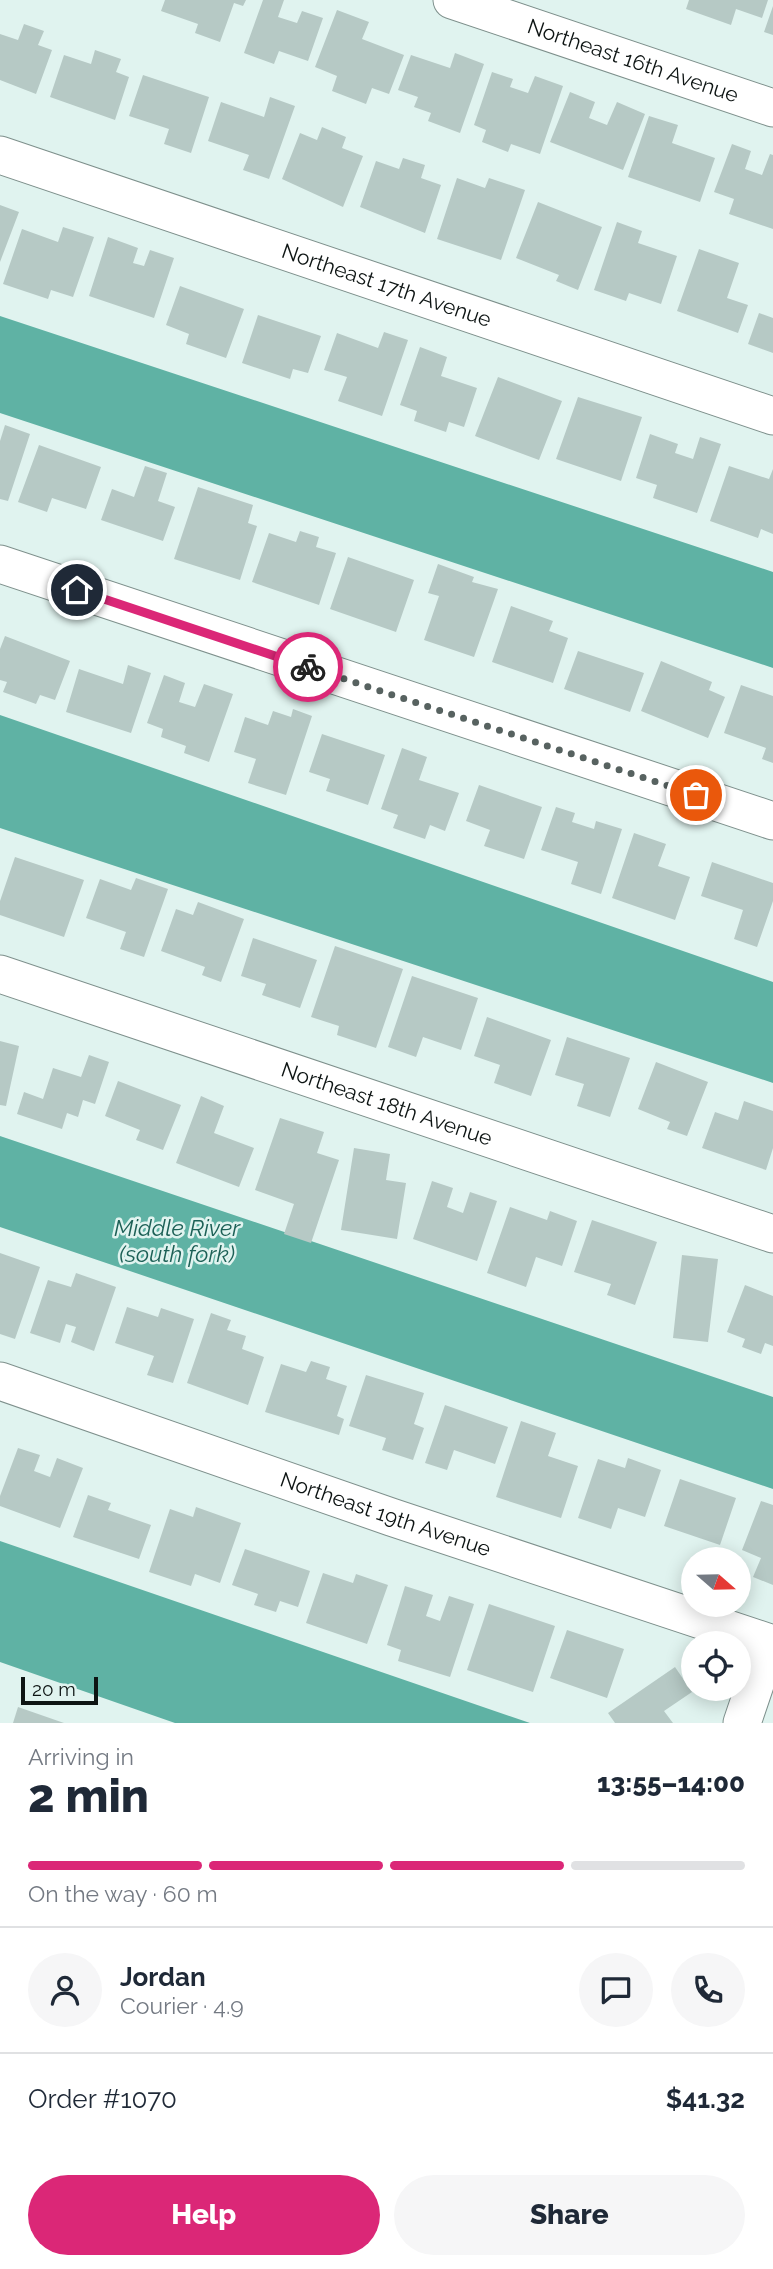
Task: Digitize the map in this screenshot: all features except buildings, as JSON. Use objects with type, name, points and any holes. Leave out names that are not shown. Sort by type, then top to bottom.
[{"type":"street","name":"Northeast 16th Avenue","points":[[452,0],[773,108]]},
{"type":"street","name":"Northeast 17th Avenue","points":[[0,155],[773,416]]},
{"type":"street","points":[[0,564],[773,821]]},
{"type":"street","name":"Northeast 18th Avenue","points":[[0,974],[773,1234]]},
{"type":"street","name":"Northeast 19th Avenue","points":[[0,1381],[391,1517],[771,1644]]},
{"type":"street","points":[[742,1723],[771,1644]]},
{"type":"water","points":[[0,316],[773,572],[773,668],[0,413]]},
{"type":"water","points":[[0,715],[773,982],[773,1083],[0,828]]},
{"type":"water","name":"Middle River (south fork)","points":[[0,1136],[773,1397],[773,1489],[0,1227]]},
{"type":"water","points":[[0,1541],[530,1723],[175,1723],[0,1662]]},
{"type":"way so far","points":[[308,667],[696,795]]},
{"type":"route","points":[[77,590],[308,667]]}]
